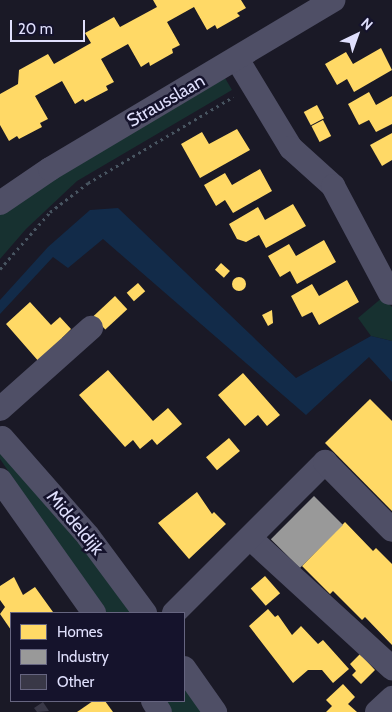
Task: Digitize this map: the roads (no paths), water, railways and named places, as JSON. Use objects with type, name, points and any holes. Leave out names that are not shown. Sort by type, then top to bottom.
[{"type":"street","name":"Strausslaan","points":[[0,203],[50,169],[334,0]]},
{"type":"street","points":[[237,59],[292,148],[333,186],[390,293]]},
{"type":"street","points":[[0,409],[91,328]]},
{"type":"street","name":"Middeldijk","points":[[1,435],[88,536],[144,612]]},
{"type":"street","points":[[175,612],[325,462],[392,530]]},
{"type":"street","name":"Middeldijk","points":[[0,480],[93,612]]},
{"type":"street","points":[[250,538],[392,668]]},
{"type":"street","points":[[185,669],[214,712]]},
{"type":"street","points":[[377,712],[392,698]]},
{"type":"water","points":[[118,208],[296,378],[371,336],[392,341],[392,382],[369,357],[306,415],[103,239],[68,268],[53,257],[0,314],[0,300],[48,247],[90,210]]}]
